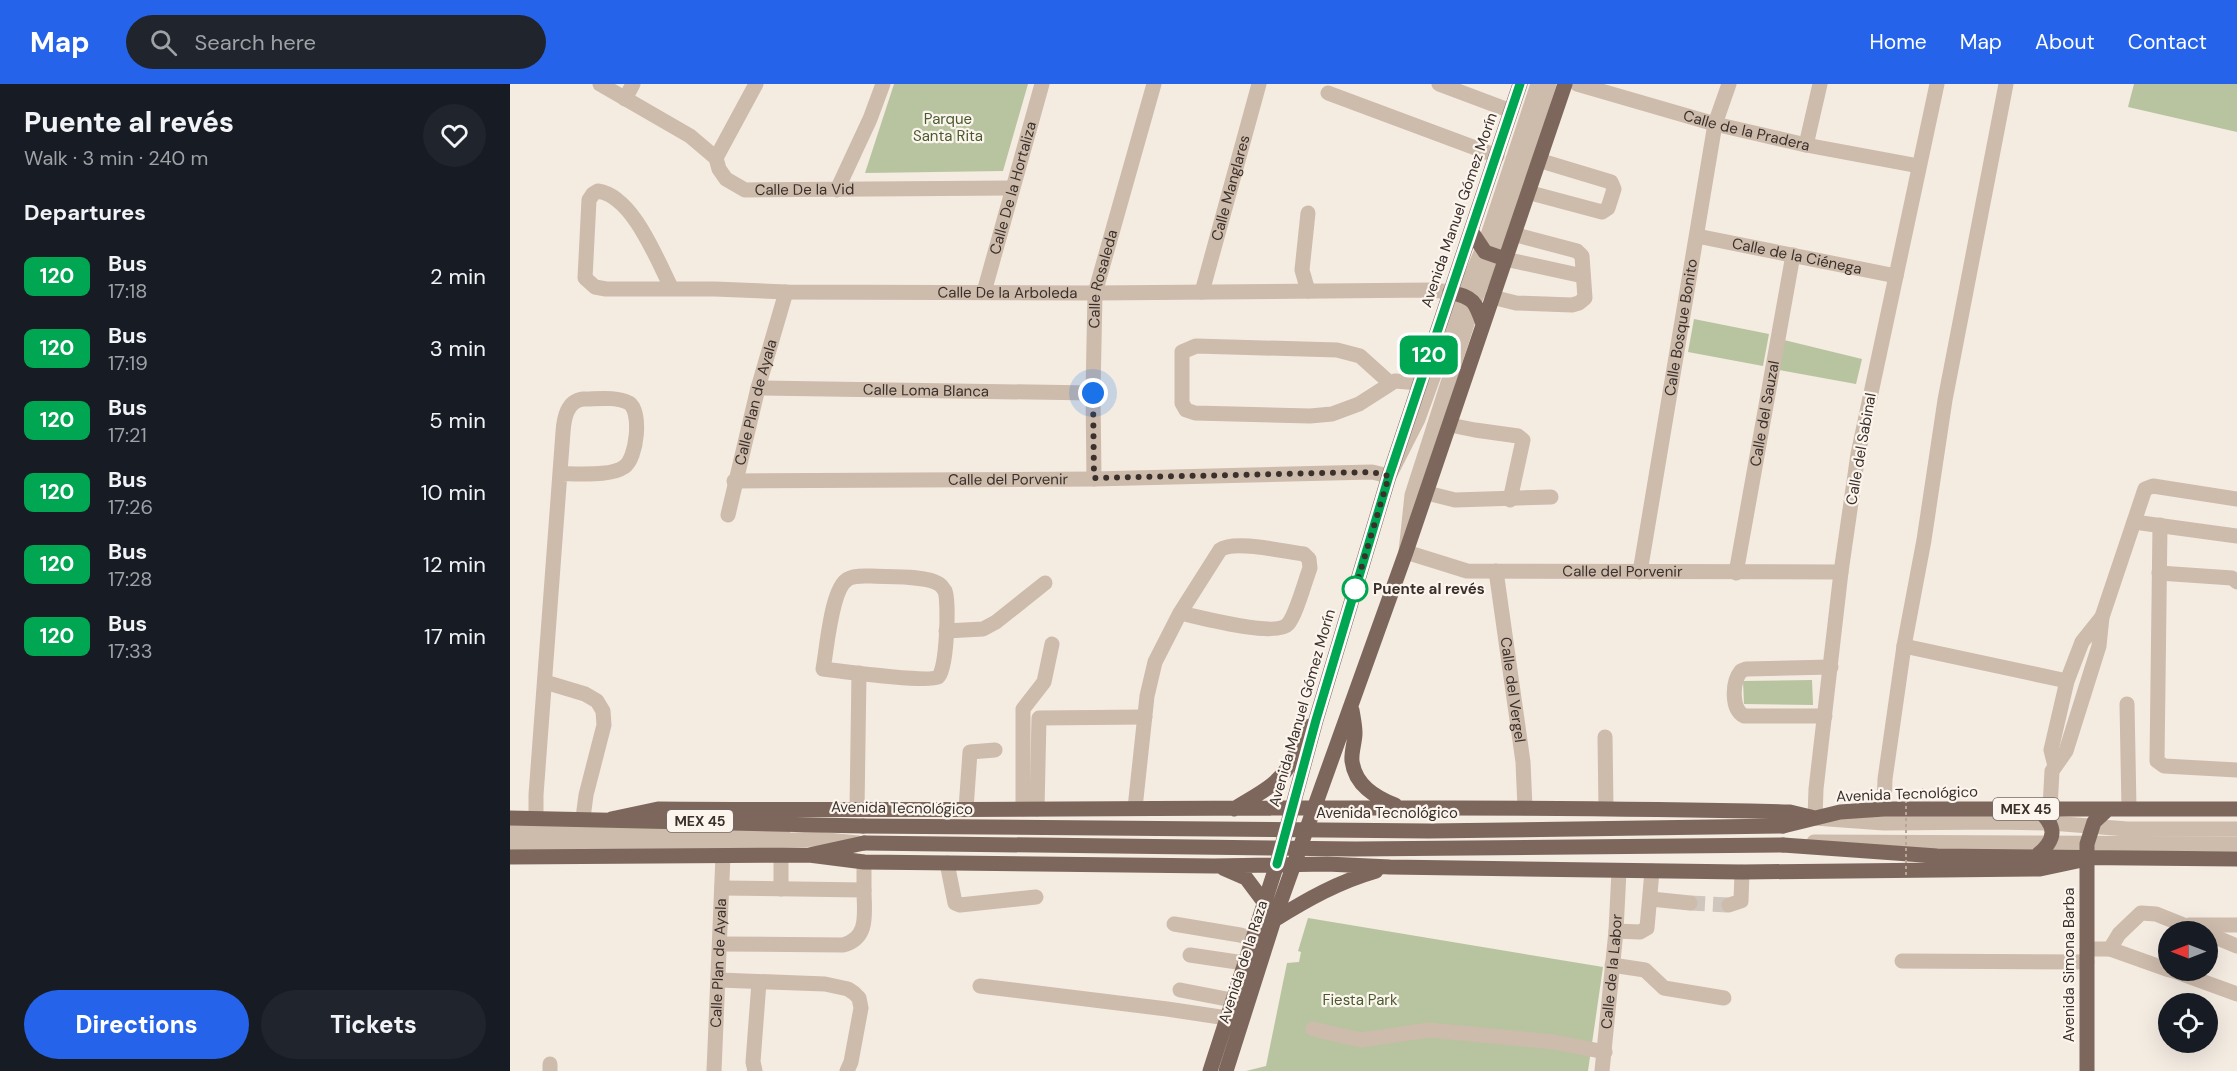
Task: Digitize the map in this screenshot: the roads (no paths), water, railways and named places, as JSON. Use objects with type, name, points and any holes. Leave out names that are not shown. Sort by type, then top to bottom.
[{"type":"main road","name":"Avenida Manuel Gómez Morín","points":[[1277,864],[1316,720],[1389,476],[1419,383],[1462,296],[1471,231],[1520,84]]},
{"type":"main road","points":[[1294,864],[1316,808],[1427,493],[1492,297],[1493,255],[1513,234],[1565,84]]},
{"type":"main road","points":[[1471,231],[1493,255]]},
{"type":"main road","points":[[1462,296],[1483,324]]},
{"type":"main road","points":[[1351,707],[1355,734],[1352,759],[1355,772],[1361,784],[1376,797],[1401,808]]},
{"type":"main road","points":[[1234,809],[1276,782],[1289,766],[1302,735],[1316,720]]},
{"type":"main road","points":[[612,819],[658,809],[1135,808],[1606,808],[1790,812],[1815,818]]},
{"type":"main road","name":"Avenida Tecnológico","points":[[536,818],[863,826],[1429,831],[1783,826],[1840,812],[1884,809],[2046,813],[2129,808],[2237,809]]},
{"type":"main road","points":[[1258,864],[1270,846],[1273,831],[1270,821],[1261,809]]},
{"type":"main road","points":[[1327,864],[1316,846],[1314,834],[1319,821],[1332,809]]},
{"type":"main road","points":[[2091,826],[2108,809]]},
{"type":"main road","points":[[2035,857],[2049,844],[2052,837],[2046,813]]},
{"type":"main road","name":"MEX 45","points":[[510,818],[536,818]]},
{"type":"main road","name":"Avenida Simona Barba","points":[[2087,1071],[2087,851],[2091,826]]},
{"type":"main road","points":[[809,855],[864,843],[1355,849],[1783,846],[1937,856],[2035,857],[2087,851],[2237,859]]},
{"type":"main road","points":[[510,857],[809,855],[864,862],[1214,866],[1327,864],[1742,872],[2040,869],[2087,851]]},
{"type":"main road","name":"Avenida de la Raza","points":[[1227,1071],[1234,1020],[1232,1000],[1277,864]]},
{"type":"main road","name":"Avenida de la Raza","points":[[1210,1071],[1234,1020],[1294,864]]},
{"type":"main road","points":[[1214,866],[1246,878],[1264,902]]},
{"type":"main road","points":[[1274,920],[1348,879],[1390,867]]},
{"type":"street","name":"Calle De la Vid","points":[[600,84],[690,136],[716,158],[719,170],[726,179],[745,190],[1012,188]]},
{"type":"street","points":[[625,99],[633,84]]},
{"type":"street","points":[[716,158],[756,84]]},
{"type":"street","points":[[837,190],[870,119],[883,84]]},
{"type":"street","name":"Calle De la Hortaliza","points":[[984,292],[1042,84]]},
{"type":"street","name":"Calle Rosaleda","points":[[1094,478],[1095,293],[1154,84]]},
{"type":"street","name":"Calle Manglares","points":[[1203,292],[1259,84]]},
{"type":"street","points":[[1439,84],[1511,111]]},
{"type":"street","points":[[1493,255],[1538,84]]},
{"type":"street","points":[[1389,476],[1418,419],[1462,296],[1493,255],[1549,84]]},
{"type":"street","name":"Calle de la Pradera","points":[[1577,84],[1715,124],[1806,145],[1919,166]]},
{"type":"street","name":"Calle Bosque Bonito","points":[[1640,572],[1715,124],[1729,84]]},
{"type":"street","points":[[1806,145],[1820,84]]},
{"type":"street","name":"Calle del Sabinal","points":[[1815,818],[1816,789],[1840,572],[1858,454],[1937,84]]},
{"type":"street","points":[[1884,809],[1885,779],[1904,646],[1924,540],[1945,400],[2006,84]]},
{"type":"street","points":[[1328,93],[1497,156]]},
{"type":"street","points":[[1527,192],[1602,212],[1608,208],[1614,189],[1611,182],[1538,160]]},
{"type":"street","name":"Calle De la Arboleda","points":[[672,289],[628,210],[604,192],[598,191],[593,194],[589,200],[585,278],[595,287],[606,289],[1095,293],[1432,290],[1462,296]]},
{"type":"street","points":[[1308,213],[1302,270],[1308,291]]},
{"type":"street","points":[[1492,297],[1516,303],[1572,305],[1585,298],[1582,255],[1577,251],[1513,234]]},
{"type":"street","name":"Calle de la Ciénega","points":[[1697,236],[1896,276]]},
{"type":"street","points":[[1493,255],[1583,276]]},
{"type":"street","name":"Calle del Sauzal","points":[[1736,573],[1793,255]]},
{"type":"street","name":"Calle Plan de Ayala","points":[[728,515],[759,388],[786,292]]},
{"type":"street","points":[[1406,552],[1412,495],[1462,296]]},
{"type":"street","points":[[1390,383],[1360,356],[1337,350],[1196,346],[1182,352],[1182,403],[1186,410],[1195,413],[1310,416],[1332,414],[1359,404],[1390,383],[1402,380],[1419,383]]},
{"type":"street","name":"Calle Loma Blanca","points":[[759,388],[1093,393]]},
{"type":"street","points":[[536,818],[545,682],[560,474],[564,423],[576,400],[621,400],[632,406],[636,414],[636,431],[634,452],[629,463],[617,471],[560,474]]},
{"type":"street","points":[[1450,424],[1475,430],[1518,435],[1523,440],[1510,500]]},
{"type":"street","name":"Calle del Porvenir","points":[[735,481],[1094,478],[1372,472],[1389,476]]},
{"type":"street","points":[[2046,813],[2051,777],[2055,766],[2066,752],[2099,646],[2102,617],[2142,495],[2149,486],[2237,499]]},
{"type":"street","points":[[1427,493],[1455,500],[1551,497]]},
{"type":"street","points":[[2134,522],[2237,536]]},
{"type":"street","points":[[2160,525],[2157,761],[2164,766],[2237,770]]},
{"type":"street","points":[[1135,808],[1147,696],[1155,663],[1180,613],[1220,550],[1224,546],[1242,546],[1304,554],[1309,559],[1310,567],[1291,621],[1284,628],[1277,630],[1244,626],[1180,613]]},
{"type":"street","name":"Calle del Porvenir","points":[[1406,552],[1467,571],[1840,572]]},
{"type":"street","name":"Calle del Vergel","points":[[1496,572],[1523,762],[1525,808]]},
{"type":"street","points":[[2159,573],[2232,578],[2237,582]]},
{"type":"street","points":[[871,576],[936,582],[945,592],[946,632],[942,673],[936,678],[824,669],[837,594],[841,584],[850,577],[871,576]]},
{"type":"street","points":[[946,632],[983,629],[996,622],[1045,584]]},
{"type":"street","points":[[2055,766],[2051,750],[2067,681],[2082,642],[2102,617]]},
{"type":"street","points":[[1030,809],[1023,710],[1044,682],[1052,644]]},
{"type":"street","points":[[1904,646],[2067,681]]},
{"type":"street","points":[[1825,716],[1744,716],[1738,712],[1736,707],[1735,681],[1741,671],[1746,669],[1831,667]]},
{"type":"street","points":[[857,809],[859,673]]},
{"type":"street","points":[[545,682],[585,694],[597,701],[603,711],[604,725],[586,795],[583,818]]},
{"type":"street","points":[[2127,704],[2129,808]]},
{"type":"street","points":[[1030,809],[1039,718],[1145,717]]},
{"type":"street","points":[[1605,737],[1606,808]]},
{"type":"street","points":[[966,809],[970,752],[995,750]]},
{"type":"street","points":[[1815,818],[1884,823],[2046,813],[2091,826],[2127,829],[2237,830]]},
{"type":"street","points":[[510,831],[812,831],[863,826]]},
{"type":"street","points":[[510,844],[712,844],[816,839],[864,843]]},
{"type":"street","points":[[1783,846],[1825,841],[2049,844],[2087,851],[2237,844]]},
{"type":"street","points":[[781,855],[781,889]]},
{"type":"street","name":"Calle Plan de Ayala","points":[[714,1071],[723,856]]},
{"type":"street","points":[[720,944],[827,946],[856,940],[863,929],[864,862]]},
{"type":"street","points":[[947,863],[955,903],[960,905],[1036,897]]},
{"type":"street","name":"Calle de la Labor","points":[[1602,1071],[1620,871]]},
{"type":"street","points":[[1616,931],[1640,932],[1647,928],[1652,871]]},
{"type":"street","points":[[1729,905],[1741,901],[1742,872]]},
{"type":"street","points":[[722,888],[864,890]]},
{"type":"street","points":[[1651,899],[1690,903]]},
{"type":"street","points":[[2110,949],[2119,934],[2141,913],[2156,914],[2174,921]]},
{"type":"street","points":[[1174,924],[1253,939]]},
{"type":"street","points":[[2218,925],[2237,925]]},
{"type":"street","points":[[2218,938],[2237,946]]},
{"type":"street","points":[[1902,961],[2088,955],[2110,949],[2158,966]]},
{"type":"street","points":[[1190,955],[1244,963]]},
{"type":"street","points":[[1612,965],[1645,970],[1664,988],[1724,998]]},
{"type":"street","points":[[719,980],[834,985],[854,993],[859,998],[861,1008],[851,1062],[847,1071]]},
{"type":"street","points":[[2201,981],[2237,994]]},
{"type":"street","points":[[755,1071],[753,1062],[759,982]]},
{"type":"street","points":[[981,986],[1234,1020]]},
{"type":"street","points":[[1180,990],[1232,1000]]},
{"type":"street","points":[[1313,1029],[1361,1040],[1429,1030],[1554,1042],[1605,1052]]},
{"type":"tunnel","points":[[1690,903],[1729,905]]},
{"type":"place","name":"Puente al revés","points":[[1355,589]]},
{"type":"park label","name":"Parque Santa Rita","points":[[948,128]]},
{"type":"park label","name":"Fiesta Park","points":[[1360,1000]]}]
